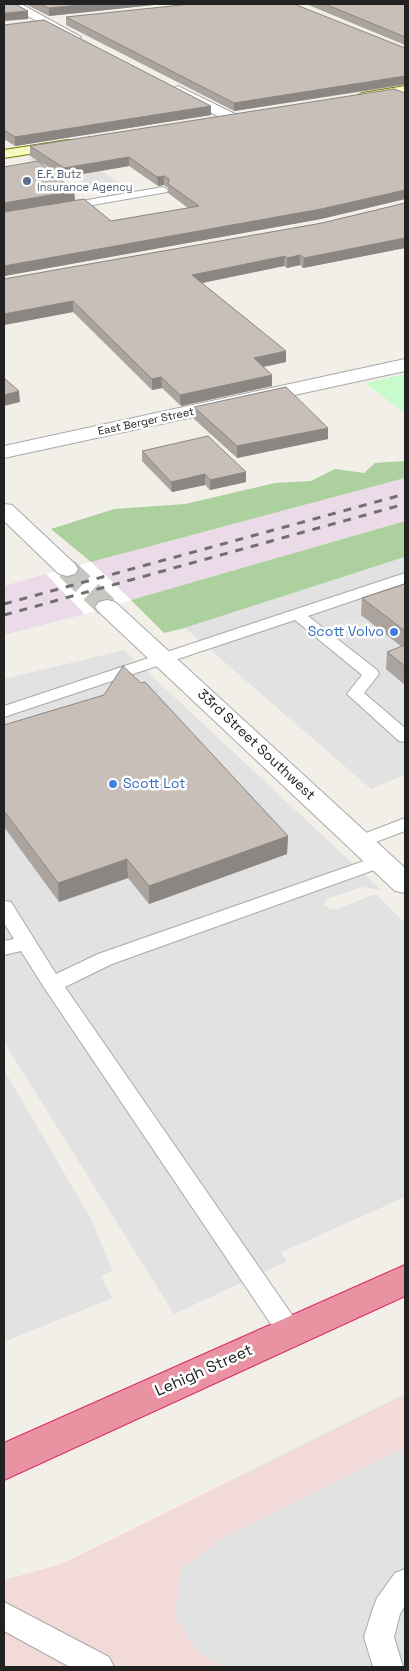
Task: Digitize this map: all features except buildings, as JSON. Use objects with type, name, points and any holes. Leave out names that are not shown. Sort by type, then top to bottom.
[{"type":"highway","name":"Lehigh Street","points":[[4,1462],[405,1280]]},
{"type":"main road","points":[[347,99],[402,93]]},
{"type":"main road","points":[[213,121],[237,117]]},
{"type":"main road","points":[[4,154],[77,142]]},
{"type":"street","points":[[12,4],[90,45]]},
{"type":"street","points":[[21,25],[66,20]]},
{"type":"street","points":[[168,85],[237,117]]},
{"type":"street","name":"East Berger Street","points":[[4,452],[405,365]]},
{"type":"street","points":[[4,510],[67,569]]},
{"type":"street","name":"33rd Street Southwest","points":[[107,607],[405,884]]},
{"type":"lane","points":[[51,210],[163,190]]},
{"type":"lane","points":[[4,712],[405,578]]},
{"type":"lane","points":[[298,614],[371,674],[355,694],[405,736]]},
{"type":"lane","points":[[360,842],[405,824]]},
{"type":"lane","points":[[52,984],[106,958],[381,862]]},
{"type":"lane","points":[[4,907],[52,984],[290,1332]]},
{"type":"lane","points":[[4,948],[26,942]]},
{"type":"lane","points":[[388,1667],[379,1637],[387,1608],[405,1583]]},
{"type":"lane","points":[[4,1616],[99,1667]]},
{"type":"shaded area","points":[[72,151],[118,182],[89,187],[61,168],[44,171],[28,159]]},
{"type":"shaded area","points":[[405,478],[405,521],[131,600],[91,562]]},
{"type":"shaded area","points":[[405,557],[405,775],[371,789],[185,628]]},
{"type":"shaded area","points":[[46,574],[85,614],[4,635],[4,586]]},
{"type":"shaded area","points":[[124,650],[381,890],[362,887],[327,899],[324,905],[331,909],[336,909],[376,894],[405,923],[405,1197],[282,1252],[286,1262],[174,1314],[4,1042],[4,679]]},
{"type":"shaded area","points":[[4,1070],[91,1219],[113,1271],[101,1276],[112,1298],[4,1342]]},
{"type":"shaded area","points":[[405,1394],[405,1667],[4,1667],[4,1580],[62,1564]]},
{"type":"shaded area","points":[[405,1447],[405,1667],[222,1667],[197,1650],[175,1617],[181,1569],[222,1538]]},
{"type":"green space","points":[[405,374],[405,413],[365,383]]},
{"type":"green space","points":[[405,461],[405,478],[91,562],[51,529],[114,509],[185,504],[275,483],[311,481],[335,469],[364,473],[375,463]]},
{"type":"green space","points":[[405,521],[405,557],[185,628],[164,633],[131,600]]},
{"type":"pier","points":[[91,562],[131,600],[85,614],[46,574]]},
{"type":"tunnel","points":[[67,569],[107,607]]},
{"type":"railway","points":[[4,604],[405,494]]},
{"type":"railway","points":[[4,615],[405,504]]},
{"type":"place","name":"E.F. Butz Insurance Agency","points":[[27,181]]},
{"type":"place","name":"Scott Volvo","points":[[394,632]]},
{"type":"place","name":"Scott Lot","points":[[113,784]]}]
